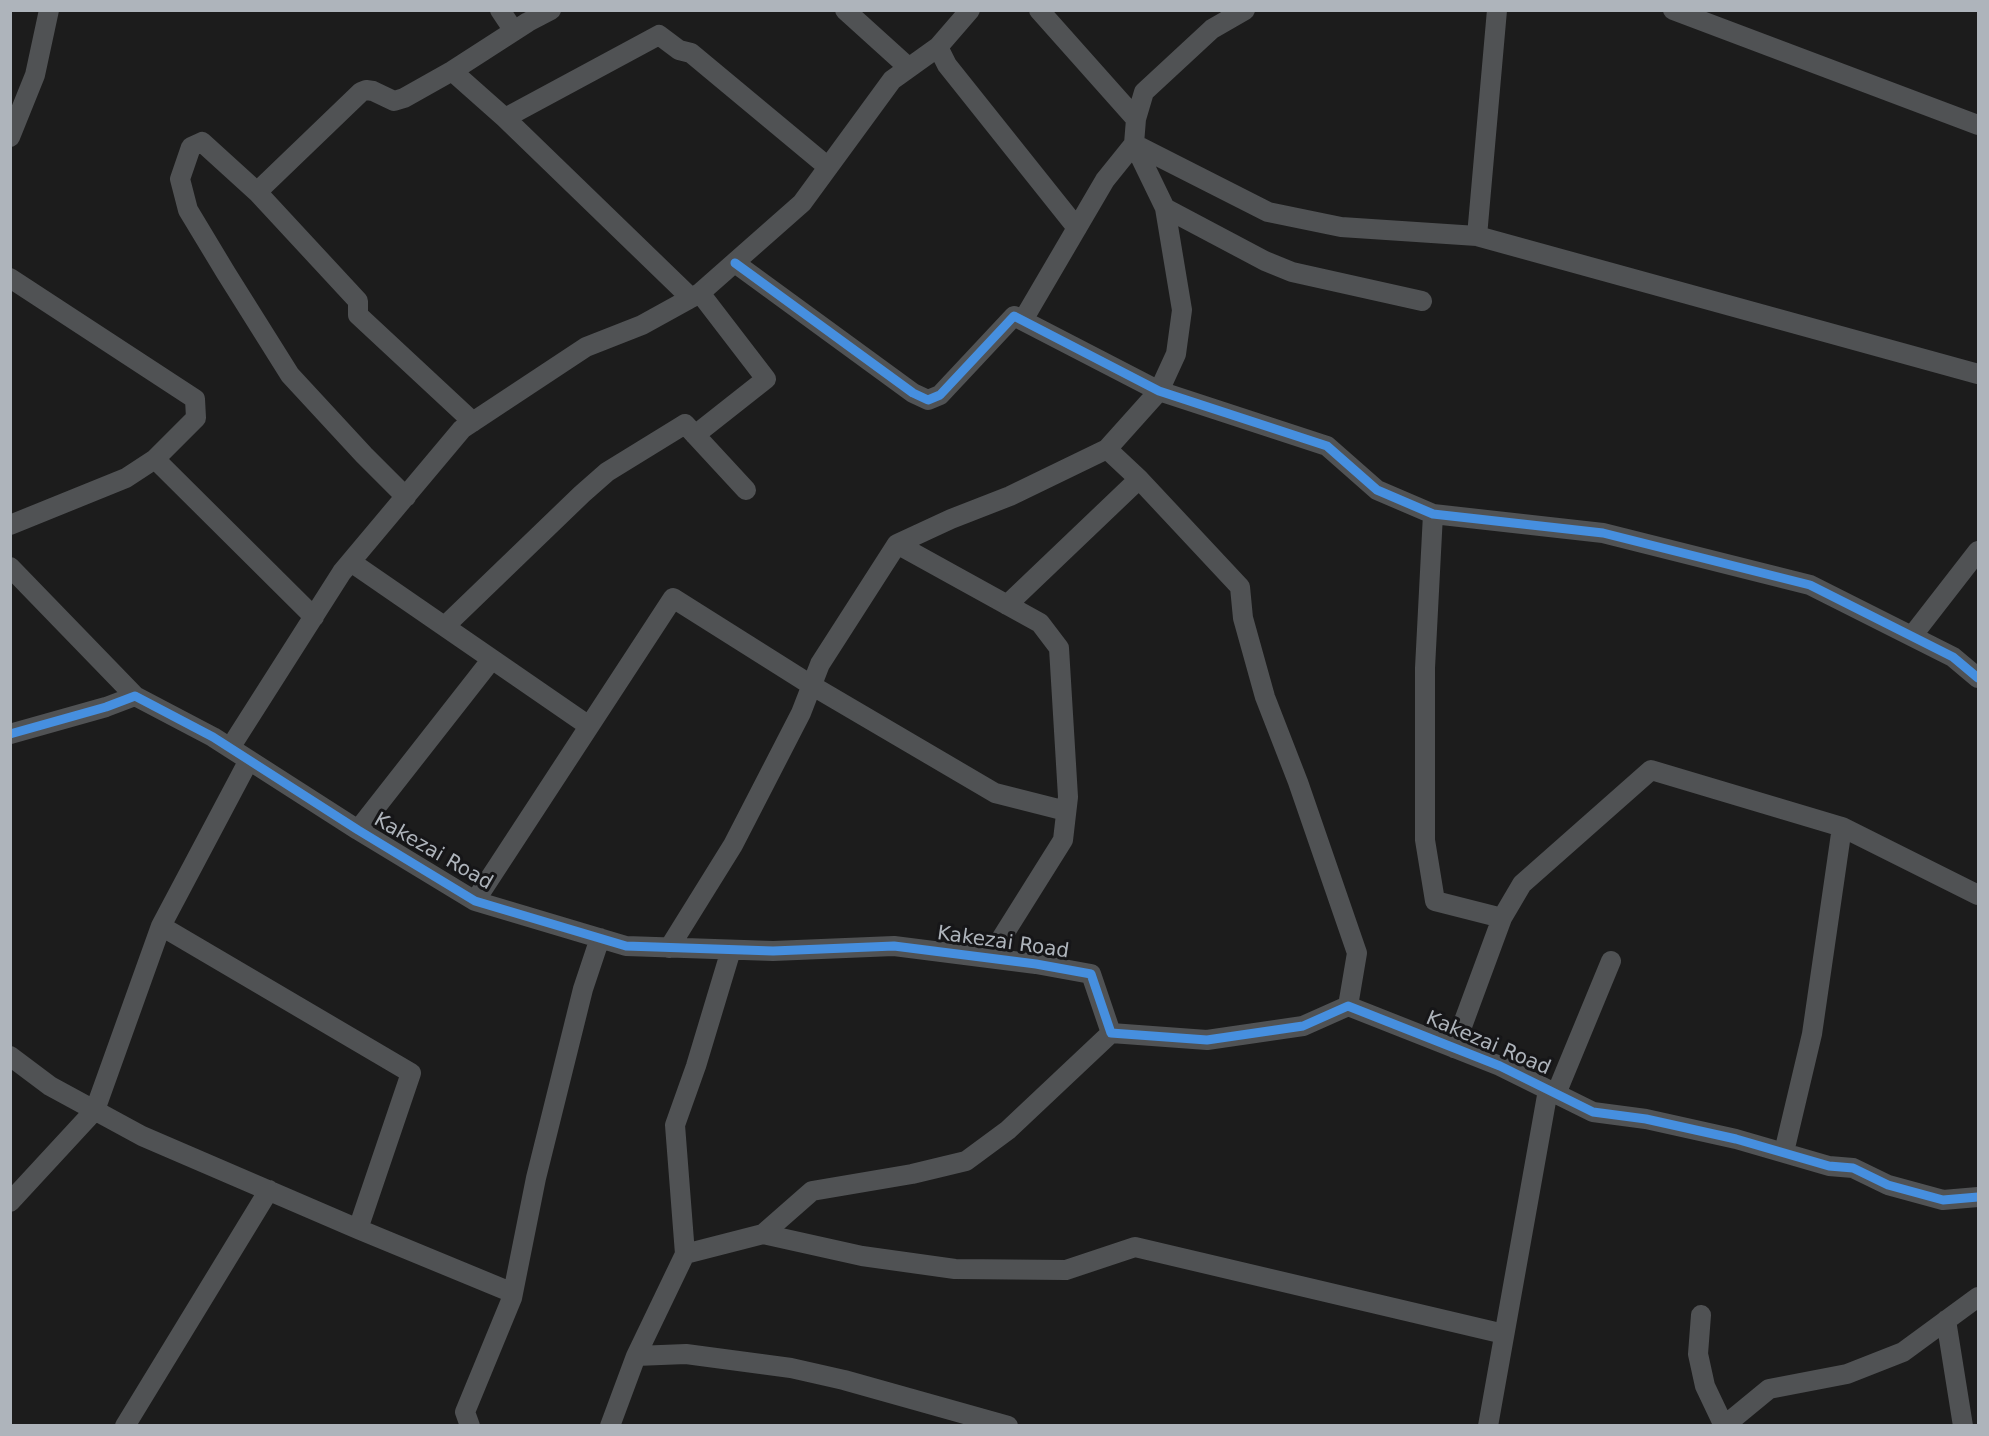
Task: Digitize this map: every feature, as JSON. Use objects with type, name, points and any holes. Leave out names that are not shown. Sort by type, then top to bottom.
[{"type":"street","points":[[10,136],[35,75],[49,10]]},
{"type":"street","points":[[500,10],[514,31]]},
{"type":"street","points":[[257,192],[361,92],[373,91],[384,98],[394,100],[404,98],[551,10]]},
{"type":"street","points":[[846,10],[908,67]]},
{"type":"street","points":[[230,748],[342,572],[462,429],[586,347],[642,325],[696,296],[802,203],[892,80],[938,47],[970,10]]},
{"type":"street","points":[[1039,10],[1136,119]]},
{"type":"street","points":[[669,948],[733,845],[801,713],[820,664],[897,544],[951,519],[1010,496],[1107,449],[1159,391],[1176,354],[1182,310],[1165,208],[1134,144],[1136,119],[1144,92],[1212,29],[1245,10]]},
{"type":"street","points":[[1477,236],[1497,10]]},
{"type":"street","points":[[1673,10],[1978,125]]},
{"type":"street","points":[[505,118],[659,35],[679,50],[691,53],[828,167]]},
{"type":"street","points":[[938,47],[947,65],[1077,228]]},
{"type":"street","points":[[452,71],[696,296],[766,379],[695,435]]},
{"type":"street","points":[[406,497],[290,375],[226,273],[189,210],[180,179],[191,147],[202,142],[257,192],[358,301],[358,315],[473,422]]},
{"type":"street","points":[[1134,144],[1268,212],[1341,227],[1477,236],[1978,374]]},
{"type":"street","points":[[1023,320],[1105,180],[1134,144]]},
{"type":"street","points":[[1165,208],[1265,261],[1292,272],[1422,302]]},
{"type":"street","points":[[735,263],[913,393],[928,400],[940,395],[1014,316],[1159,391],[1327,446],[1377,490],[1433,514],[1603,533],[1810,585],[1953,657],[1978,678]]},
{"type":"street","points":[[10,278],[195,399],[196,418],[155,459],[126,478],[10,525]]},
{"type":"street","points":[[445,626],[607,472],[685,424],[746,490]]},
{"type":"street","points":[[685,1254],[763,1234],[812,1191],[912,1174],[966,1161],[1008,1130],[1111,1033],[1207,1040],[1303,1026],[1348,1006],[1357,953],[1298,782],[1265,697],[1243,618],[1240,587],[1139,478],[1107,449]]},
{"type":"street","points":[[155,459],[314,617]]},
{"type":"street","points":[[1006,605],[1139,478]]},
{"type":"street","points":[[1433,514],[1425,668],[1425,840],[1435,901],[1502,918]]},
{"type":"street","points":[[897,544],[1040,624],[1059,648],[1068,797],[1063,840],[989,958]]},
{"type":"street","points":[[1912,636],[1978,551]]},
{"type":"street","points":[[351,562],[589,726]]},
{"type":"street","name":"Kakezai Road","points":[[10,567],[135,696],[213,737],[358,830],[475,901],[626,946],[773,951],[894,946],[1036,964],[1091,974],[1111,1033]]},
{"type":"street","points":[[475,901],[674,598],[811,686],[995,793],[1066,811]]},
{"type":"street","points":[[358,830],[492,659]]},
{"type":"street","points":[[10,734],[106,707],[135,696]]},
{"type":"street","points":[[10,1203],[95,1110],[161,926],[249,760]]},
{"type":"street","points":[[1454,1048],[1502,918],[1522,884],[1651,770],[1842,827],[1978,895]]},
{"type":"street","points":[[1784,1152],[1812,1034],[1842,827]]},
{"type":"street","points":[[161,926],[411,1073],[358,1229]]},
{"type":"street","points":[[470,1425],[465,1412],[513,1293],[536,1178],[583,989],[600,939]]},
{"type":"street","points":[[610,1425],[636,1356],[685,1254],[675,1125],[696,1066],[731,950]]},
{"type":"street","points":[[1488,1425],[1552,1092],[1611,961]]},
{"type":"street","name":"Kakezai Road","points":[[1348,1006],[1500,1066],[1593,1112],[1646,1119],[1784,1152],[1829,1166],[1852,1168],[1888,1185],[1943,1200],[1978,1197]]},
{"type":"street","points":[[10,1056],[51,1086],[142,1136],[513,1293]]},
{"type":"street","points":[[125,1425],[269,1190]]},
{"type":"street","points":[[763,1234],[861,1256],[955,1269],[1066,1270],[1135,1247],[1504,1334]]},
{"type":"street","points":[[1701,1316],[1698,1354],[1705,1386],[1724,1425],[1769,1389],[1847,1374],[1903,1352],[1978,1297]]},
{"type":"street","points":[[1946,1320],[1963,1425]]},
{"type":"street","points":[[636,1356],[686,1354],[791,1368],[844,1380],[1008,1425]]},
{"type":"cycle path","points":[[735,263],[913,393],[928,400],[940,395],[1014,316],[1159,391],[1327,446],[1377,490],[1433,514],[1603,533],[1810,585],[1953,657],[1978,678]]},
{"type":"cycle path","points":[[10,734],[106,707],[135,696],[213,737],[358,830],[475,901],[626,946],[773,951],[894,946],[1036,964],[1091,974],[1111,1033],[1207,1040],[1303,1026],[1348,1006],[1500,1066],[1593,1112],[1646,1119],[1736,1139],[1829,1166],[1853,1168],[1888,1185],[1943,1200],[1978,1197]]}]
